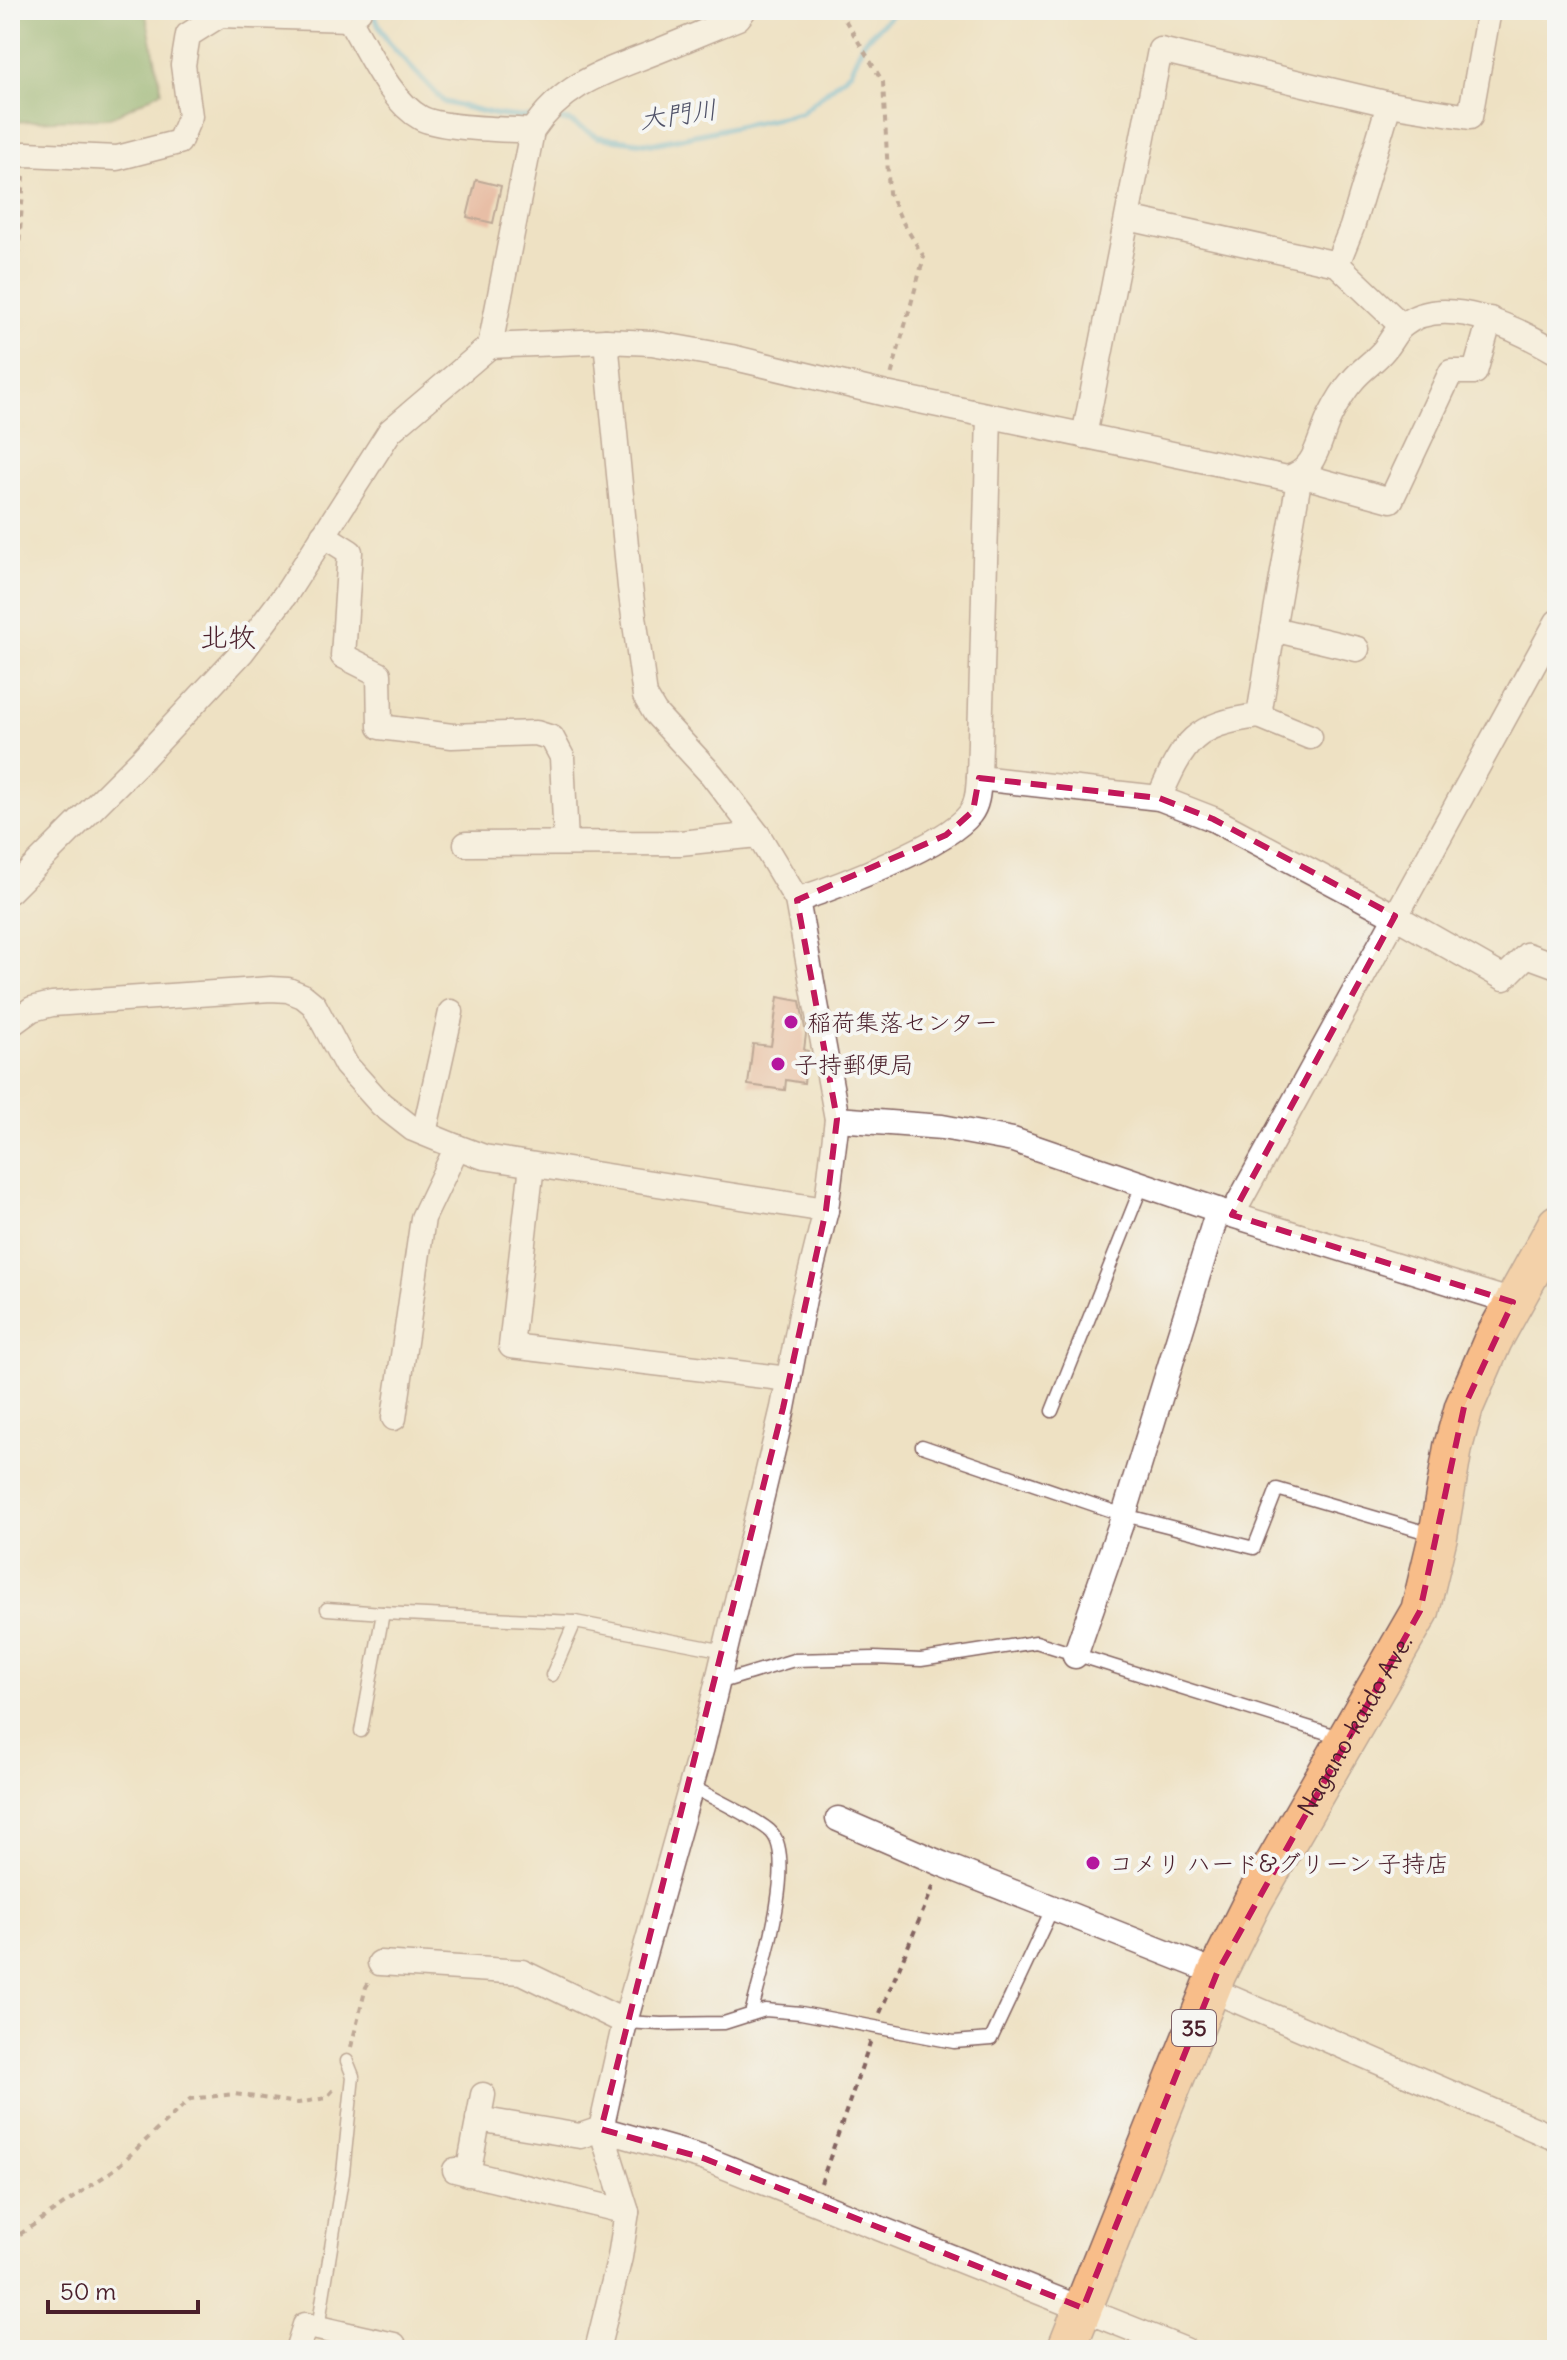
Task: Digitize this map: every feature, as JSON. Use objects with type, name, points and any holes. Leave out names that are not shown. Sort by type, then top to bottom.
[{"type":"main road","name":"Nagano-kaido Ave.","points":[[1066,2350],[1213,1981],[1253,1901],[1420,1611],[1464,1407],[1476,1375],[1513,1302],[1557,1224]]},
{"type":"street","points":[[10,891],[144,757],[242,652],[288,591],[390,431],[490,346],[536,125],[579,83],[619,64],[738,18],[744,10]]},
{"type":"street","points":[[1084,436],[1160,50],[1389,104],[1470,117],[1489,10]]},
{"type":"street","points":[[18,155],[117,158],[179,142],[190,116],[183,65],[188,35],[220,15],[356,14],[395,96],[423,119],[447,124],[536,125]]},
{"type":"street","points":[[1337,264],[1352,227],[1389,104]]},
{"type":"street","points":[[1128,218],[1337,264],[1402,326]]},
{"type":"street","points":[[1259,716],[1300,475],[1312,460],[1330,417],[1353,379],[1384,350],[1402,326],[1422,315],[1450,313],[1490,319],[1557,352]]},
{"type":"street","points":[[490,346],[606,341],[652,343],[1287,478],[1300,475],[1391,500],[1451,372],[1475,372],[1490,319]]},
{"type":"street","points":[[597,2350],[620,2257],[627,2212],[601,2129],[625,2022],[718,1683],[826,1210],[837,1119],[797,900],[758,835],[712,775],[655,713],[645,696],[630,587],[606,341]]},
{"type":"street","points":[[797,900],[858,877],[946,835],[973,811],[979,778],[989,416]]},
{"type":"street","points":[[323,535],[350,552],[343,656],[379,674],[380,727],[452,736],[536,733],[552,738],[562,757],[566,843]]},
{"type":"street","points":[[1075,1656],[1225,1212],[1395,916],[1557,622]]},
{"type":"street","points":[[1273,629],[1357,649]]},
{"type":"street","points":[[1159,798],[1185,746],[1204,729],[1233,719],[1259,716],[1310,737]]},
{"type":"street","points":[[979,778],[1159,798],[1213,819],[1504,978],[1527,955],[1557,966]]},
{"type":"street","points":[[466,844],[680,843],[758,835]]},
{"type":"street","points":[[10,1025],[32,1009],[52,1004],[288,990],[314,1005],[346,1065],[381,1104],[413,1129],[457,1147],[484,1157],[826,1210]]},
{"type":"street","points":[[424,1133],[451,1012]]},
{"type":"street","points":[[837,1119],[942,1127],[1013,1140],[1225,1212],[1513,1302]]},
{"type":"street","points":[[394,1418],[423,1218],[457,1147]]},
{"type":"street","points":[[532,1165],[511,1346],[789,1379]]},
{"type":"street","points":[[838,1819],[1052,1909],[1557,2139]]},
{"type":"street","points":[[380,1963],[522,1972],[625,2022]]},
{"type":"street","points":[[627,2212],[461,2172],[480,2107],[580,2136],[601,2129],[703,2158],[1185,2350]]},
{"type":"street","points":[[297,2350],[305,2325],[351,2343],[394,2345]]},
{"type":"lane","points":[[1052,1411],[1143,1183]]},
{"type":"lane","points":[[922,1446],[1124,1515],[1254,1548],[1277,1489],[1438,1536]]},
{"type":"lane","points":[[327,1609],[575,1622],[725,1651]]},
{"type":"lane","points":[[361,1731],[383,1613]]},
{"type":"lane","points":[[552,1675],[575,1622]]},
{"type":"lane","points":[[718,1683],[794,1660],[921,1660],[1036,1642],[1346,1739]]},
{"type":"lane","points":[[691,1786],[771,1831],[780,1846],[778,1900],[751,2014]]},
{"type":"lane","points":[[625,2022],[724,2023],[765,2010],[801,2013],[954,2042],[991,2039],[1052,1909]]},
{"type":"lane","points":[[318,2328],[346,2145],[353,2076],[347,2061]]},
{"type":"path","points":[[839,10],[883,82],[889,193],[924,257],[886,394]]},
{"type":"path","points":[[10,373],[18,155]]},
{"type":"path","points":[[10,1318],[10,1340]]},
{"type":"path","points":[[10,2241],[115,2169],[190,2099],[234,2094],[298,2103],[326,2098],[343,2078],[366,1987],[380,1963]]},
{"type":"highlighted area","points":[[979,778],[1159,798],[1213,819],[1395,916],[1232,1215],[1513,1302],[1464,1407],[1420,1611],[1217,1973],[1083,2308],[703,2158],[601,2129],[783,1408],[826,1210],[837,1119],[797,900],[946,835],[973,811]]},
{"type":"green space","points":[[10,10],[145,10],[162,91],[110,118],[10,122]]},
{"type":"building","points":[[476,180],[501,186],[493,223],[467,217]]},
{"type":"building","points":[[778,997],[800,1001],[806,1034],[804,1050],[808,1051],[804,1083],[786,1080],[785,1090],[748,1085],[753,1044],[771,1046]]},
{"type":"waterway","name":"大門川","points":[[371,10],[388,42],[444,102],[498,115],[532,118]]},
{"type":"waterway","name":"大門川","points":[[551,119],[569,121],[598,137],[652,144],[801,113],[851,71],[863,42],[897,10]]},
{"type":"place","name":"稲荷集落センター","points":[[791,1022]]},
{"type":"place","name":"子持郵便局","points":[[778,1064]]},
{"type":"place","name":"コメリ ハード&グリーン 子持店","points":[[1093,1863]]},
{"type":"district","name":"北牧","points":[[228,637]]}]
